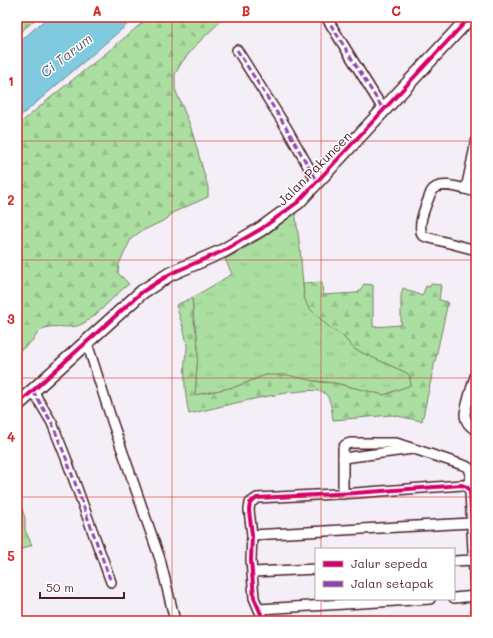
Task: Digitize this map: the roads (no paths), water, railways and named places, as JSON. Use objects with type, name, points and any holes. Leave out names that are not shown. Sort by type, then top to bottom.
[{"type":"street","name":"Jalan Pakuncen","points":[[17,405],[142,292],[170,274],[223,251],[261,229],[298,202],[470,17]]},
{"type":"street","points":[[330,18],[384,109]]},
{"type":"street","points":[[238,50],[290,133],[317,182]]},
{"type":"street","points":[[466,190],[476,142]]},
{"type":"street","points":[[476,192],[446,185],[438,185],[433,187],[420,224],[422,235],[426,237],[476,250]]},
{"type":"street","points":[[87,343],[112,421],[160,558],[175,621]]},
{"type":"street","points":[[476,373],[465,414],[467,423],[476,429]]},
{"type":"street","points":[[33,391],[52,423],[111,582]]},
{"type":"street","points":[[343,494],[343,448],[345,445],[350,443],[396,443],[466,466],[474,472],[471,475],[467,487]]},
{"type":"street","points":[[343,458],[415,449]]},
{"type":"street","points":[[264,621],[254,598],[251,560],[252,535],[249,510],[250,503],[257,498],[343,494],[462,485],[467,487],[470,491],[476,610]]},
{"type":"street","points":[[252,535],[471,523]]},
{"type":"street","points":[[455,561],[474,560]]},
{"type":"street","points":[[253,572],[315,569]]},
{"type":"street","points":[[455,598],[476,596]]},
{"type":"street","points":[[259,609],[413,600]]},
{"type":"water","name":"Ci Tarum","points":[[48,17],[136,17],[17,119],[17,44]]}]
